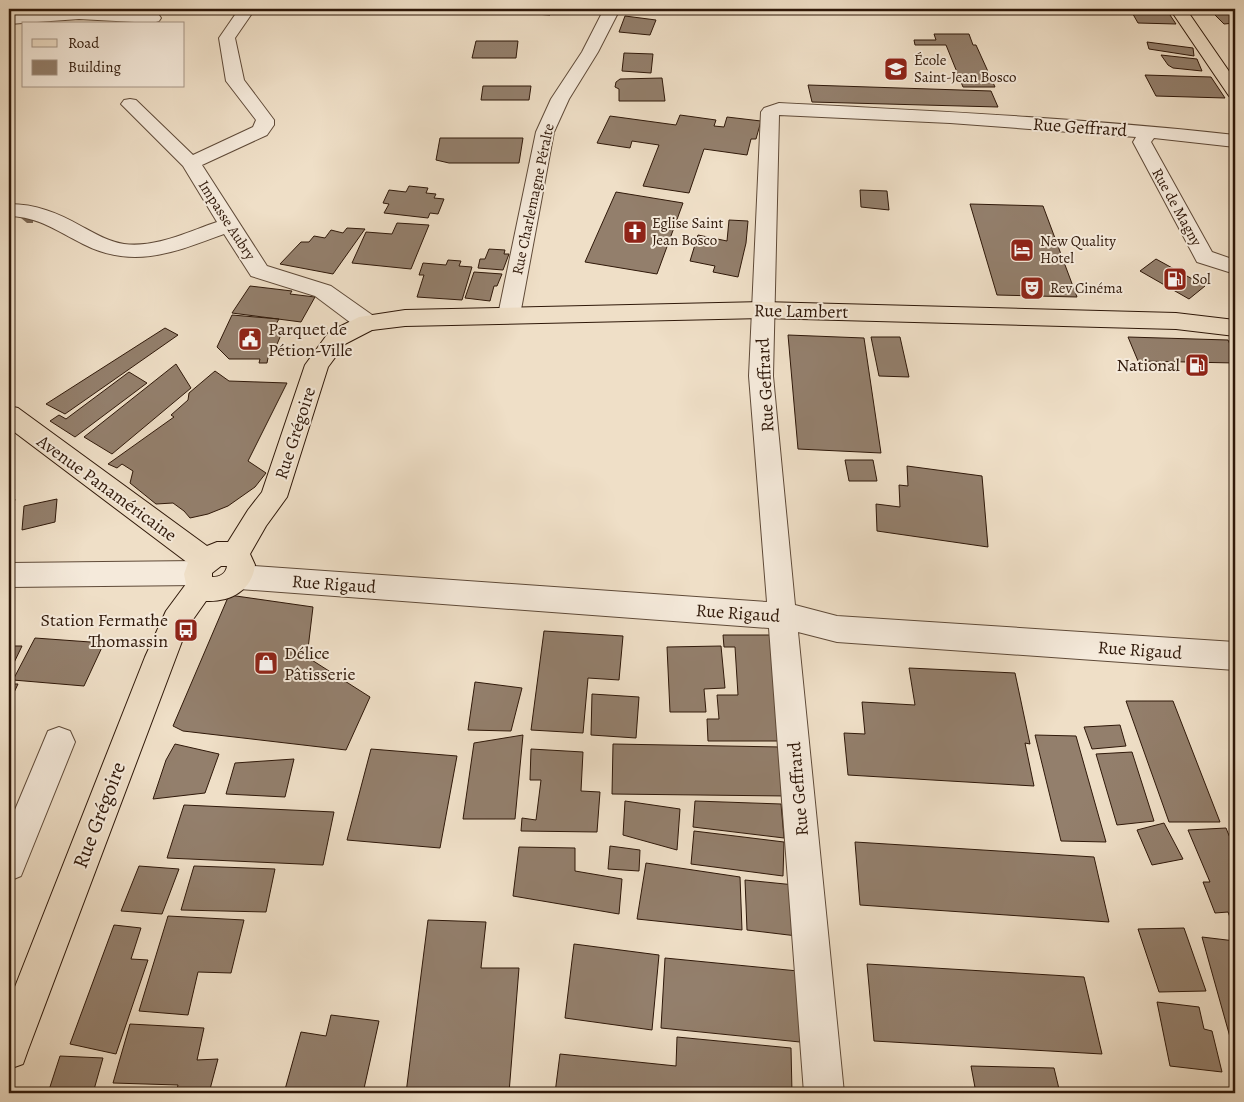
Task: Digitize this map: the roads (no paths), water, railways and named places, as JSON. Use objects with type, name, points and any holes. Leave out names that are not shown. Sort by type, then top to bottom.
[{"type":"main road","points":[[1178,9],[1235,92]]},
{"type":"main road","points":[[1195,9],[1235,68]]},
{"type":"main road","name":"Rue Lambert","points":[[367,323],[405,318],[763,310],[1176,321],[1235,328]]},
{"type":"main road","name":"Rue Grégoire","points":[[237,566],[257,518],[274,497],[317,365],[338,338],[367,323]]},
{"type":"main road","name":"Avenue Panaméricaine","points":[[9,415],[201,573]]},
{"type":"main road","points":[[201,573],[217,554],[237,566]]},
{"type":"main road","name":"Rue Grégoire","points":[[9,1050],[160,657],[176,620],[201,573]]},
{"type":"street","points":[[191,163],[260,131],[265,125],[265,120],[235,81],[227,38],[247,9]]},
{"type":"street","name":"Rue Charlemagne Péralte","points":[[509,315],[545,132],[560,99],[590,52],[612,9]]},
{"type":"street","points":[[9,19],[81,11],[153,18]]},
{"type":"street","name":"Impasse Aubry","points":[[130,104],[191,163],[228,225],[259,270],[323,291],[367,323]]},
{"type":"street","name":"Rue Geffrard","points":[[824,1093],[784,616],[761,376],[770,112],[779,108],[1154,132],[1235,141]]},
{"type":"street","name":"Rue de Magny","points":[[1154,132],[1146,135],[1142,142],[1204,257],[1235,267]]},
{"type":"street","points":[[9,210],[32,211],[45,215],[102,246],[124,251],[149,251],[228,225]]},
{"type":"street","name":"Rue Rigaud","points":[[237,566],[784,616],[809,620],[837,629],[1235,656]]},
{"type":"street","points":[[9,575],[201,573]]},
{"type":"street","points":[[9,864],[59,742]]},
{"type":"waterway","points":[[9,205],[30,221]]},
{"type":"place","name":"École Saint-Jean Bosco","points":[[896,69]]},
{"type":"place","name":"Eglise Saint Jean Bosco","points":[[635,232]]},
{"type":"place","name":"New Quality Hotel","points":[[1022,250]]},
{"type":"place","name":"Sol","points":[[1175,279]]},
{"type":"place","name":"Rev Cinéma","points":[[1032,288]]},
{"type":"place","name":"Parquet de Pétion-Ville","points":[[250,339]]},
{"type":"place","name":"National","points":[[1197,365]]},
{"type":"place","name":"Station Fermathe Thomassin","points":[[186,630]]},
{"type":"place","name":"Délice Pâtisserie","points":[[266,663]]}]
